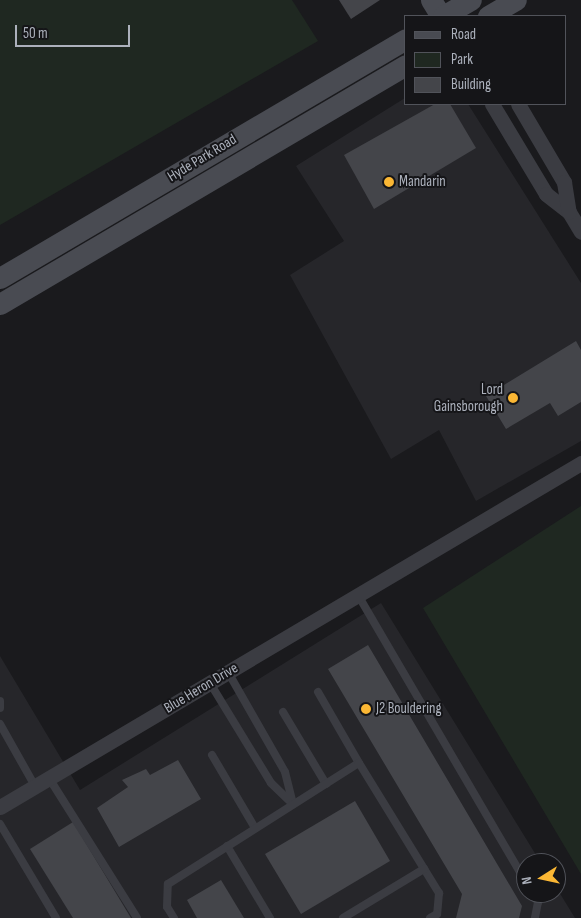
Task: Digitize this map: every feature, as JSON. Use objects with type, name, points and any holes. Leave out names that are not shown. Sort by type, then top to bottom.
[{"type":"main road","points":[[431,0],[456,9]]},
{"type":"main road","points":[[490,15],[516,0]]},
{"type":"main road","name":"Hyde Park Road","points":[[0,278],[404,40]]},
{"type":"main road","name":"Hyde Park Road","points":[[0,304],[404,66]]},
{"type":"street","points":[[493,105],[546,194],[568,212],[581,232]]},
{"type":"street","points":[[519,105],[564,182],[568,212]]},
{"type":"street","name":"Blue Heron Drive","points":[[0,807],[581,463]]},
{"type":"lane","points":[[358,595],[516,865]]},
{"type":"lane","points":[[228,672],[285,772],[293,804]]},
{"type":"lane","points":[[210,683],[271,783],[293,804]]},
{"type":"lane","points":[[318,692],[439,893],[437,914],[430,918]]},
{"type":"lane","points":[[0,701],[0,708]]},
{"type":"lane","points":[[283,712],[326,784]]},
{"type":"lane","points":[[0,724],[35,786]]},
{"type":"lane","points":[[212,756],[256,828]]},
{"type":"lane","points":[[174,918],[167,907],[168,884],[359,763]]},
{"type":"lane","points":[[49,778],[137,918]]},
{"type":"lane","points":[[0,824],[56,918]]},
{"type":"lane","points":[[227,846],[270,918]]},
{"type":"lane","points":[[342,918],[424,869]]},
{"type":"lane","points":[[535,918],[538,903]]},
{"type":"shaded area","points":[[404,99],[404,105],[469,105],[581,283],[581,441],[476,501],[439,430],[391,459],[290,275],[344,241],[296,166]]},
{"type":"shaded area","points":[[381,603],[535,853],[516,853],[516,903],[566,903],[575,918],[0,918],[0,656],[80,790]]},
{"type":"green space","points":[[0,0],[292,0],[318,41],[0,225]]},
{"type":"green space","points":[[581,506],[581,874],[423,608]]},
{"type":"building","points":[[339,0],[380,0],[351,19]]},
{"type":"building","name":"Mandarin","points":[[433,105],[451,105],[476,148],[374,209],[344,155]]},
{"type":"building","points":[[576,341],[581,350],[581,402],[558,416],[550,403],[506,429],[486,396]]},
{"type":"building","points":[[368,645],[516,896],[516,903],[520,903],[522,906],[519,918],[456,918],[462,894],[328,669]]},
{"type":"building","points":[[178,760],[201,799],[119,847],[97,808],[128,787],[122,780],[146,769],[150,775]]},
{"type":"building","points":[[355,801],[390,861],[301,914],[265,854]]},
{"type":"building","points":[[73,822],[131,918],[73,918],[30,849]]},
{"type":"building","points":[[221,880],[244,918],[197,918],[187,900]]},
{"type":"place","name":"Mandarin","points":[[389,182]]},
{"type":"place","name":"Lord Gainsborough","points":[[513,398]]},
{"type":"place","name":"J2 Bouldering","points":[[366,709]]}]
